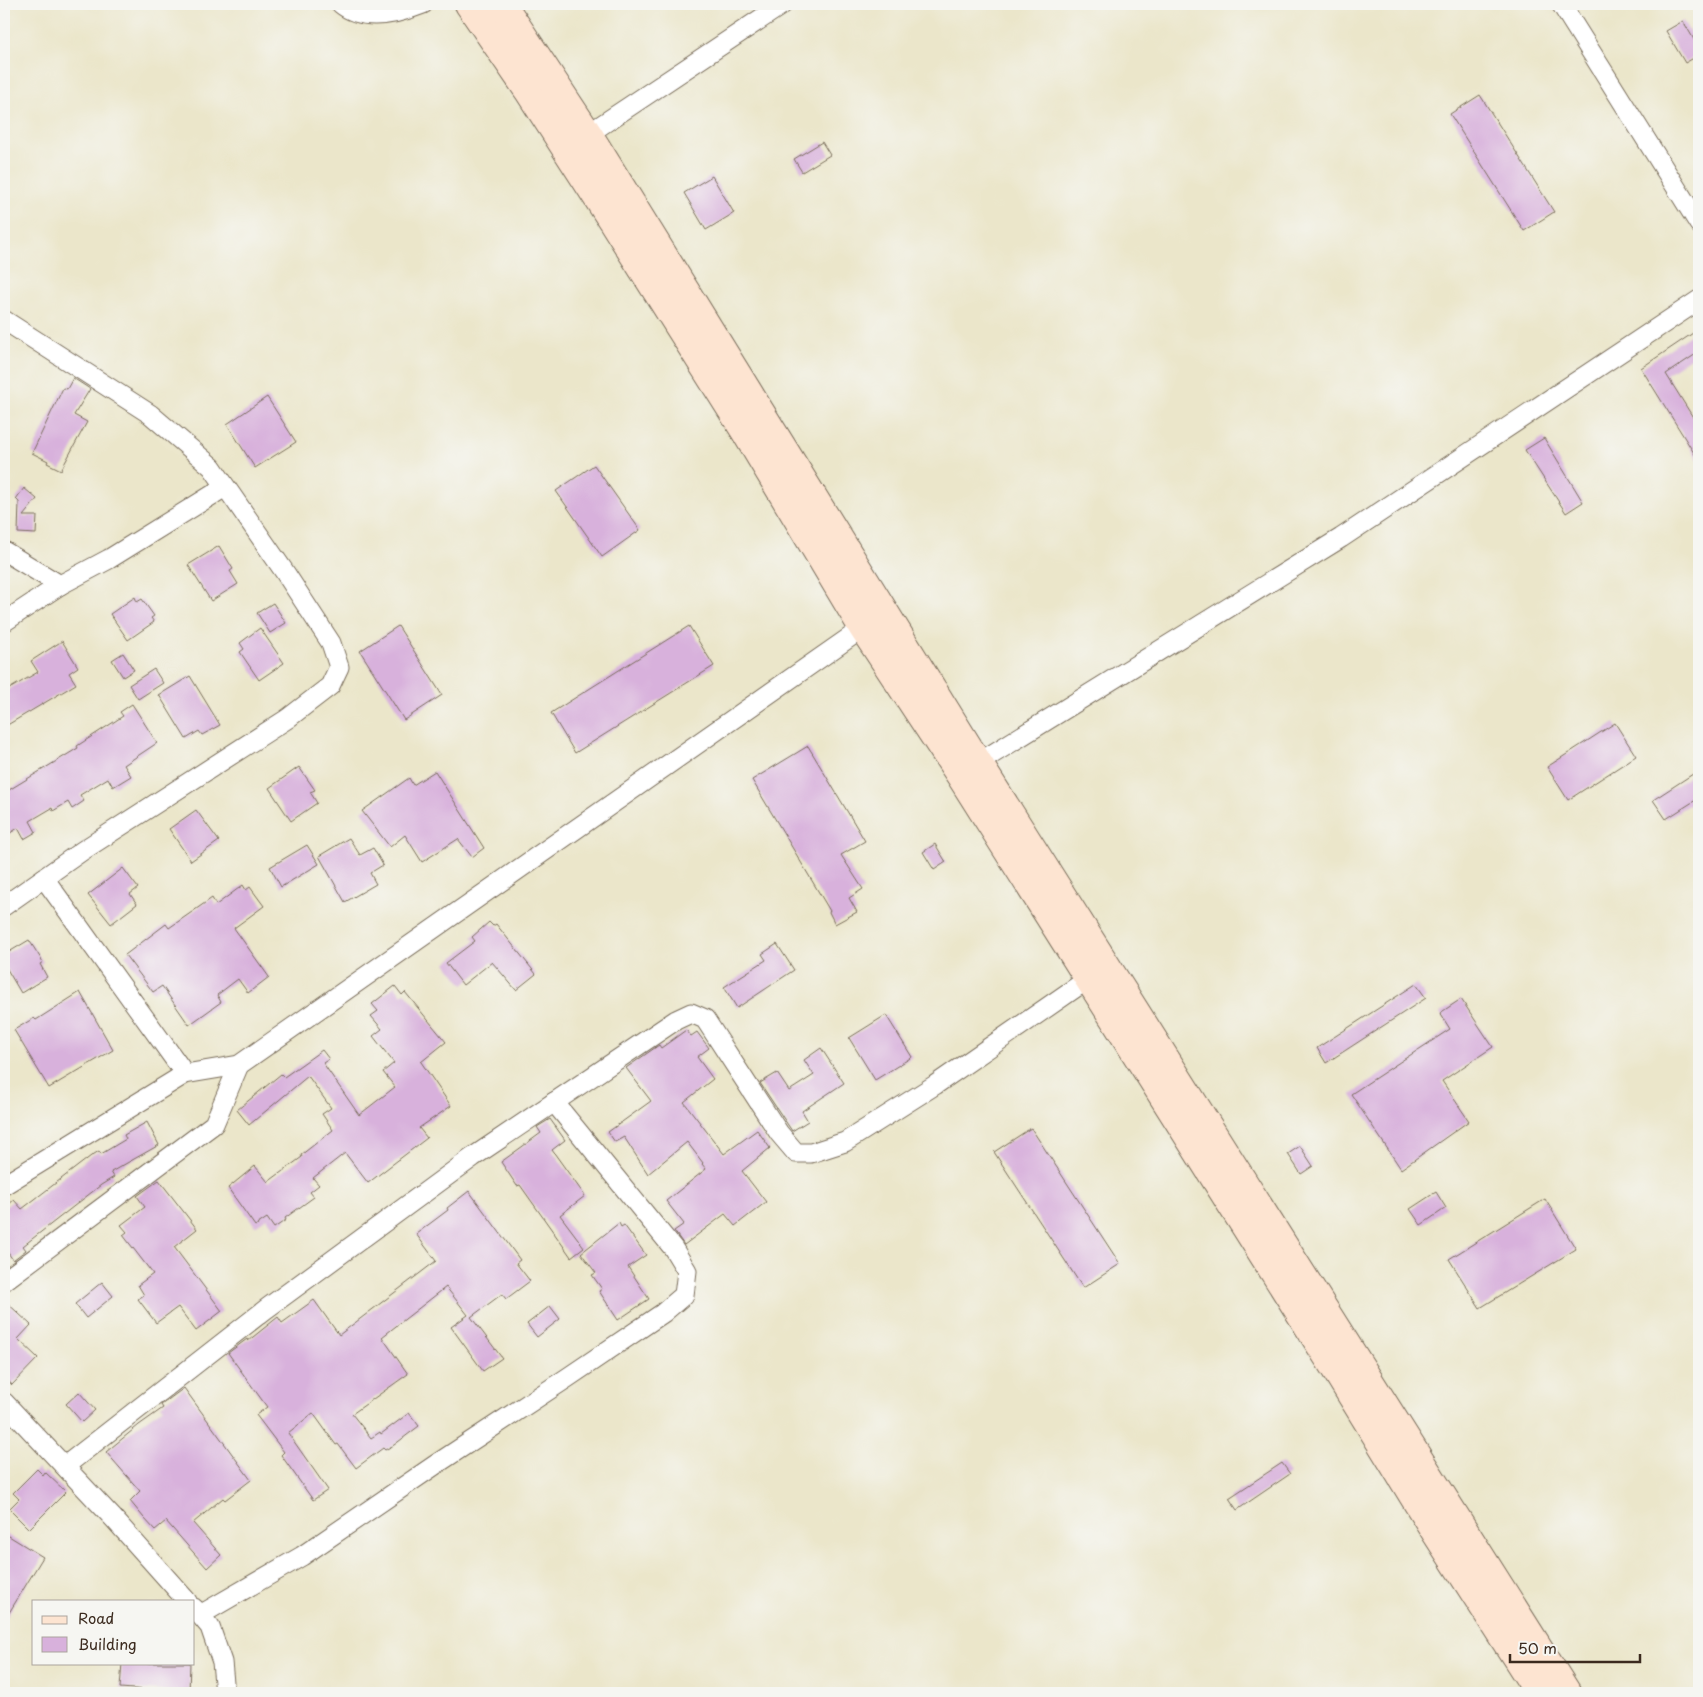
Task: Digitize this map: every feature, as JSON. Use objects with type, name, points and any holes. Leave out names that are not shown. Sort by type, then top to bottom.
[{"type":"street","points":[[341,4],[347,8],[373,15],[402,12],[423,4]]},
{"type":"street","points":[[469,4],[539,106],[740,423],[863,628],[960,775],[1288,1294],[1436,1533],[1539,1693]]},
{"type":"street","points":[[502,4],[588,134],[978,763],[1567,1693]]},
{"type":"street","points":[[588,134],[783,4]]},
{"type":"street","points":[[1561,4],[1699,224]]},
{"type":"street","points":[[978,763],[1341,538],[1699,300]]},
{"type":"street","points":[[4,320],[150,414],[212,467],[331,643],[339,668],[330,686],[288,719],[82,851],[4,906]]},
{"type":"street","points":[[4,622],[60,585],[109,559],[225,487]]},
{"type":"street","points":[[4,551],[60,585]]},
{"type":"street","points":[[4,1185],[185,1074],[239,1065],[863,628]]},
{"type":"street","points":[[44,878],[185,1074]]},
{"type":"street","points":[[65,1466],[266,1309],[474,1157],[676,1020],[691,1013],[705,1019],[779,1133],[796,1154],[811,1153],[845,1142],[935,1086],[1088,979]]},
{"type":"street","points":[[4,1281],[214,1124],[239,1065]]},
{"type":"street","points":[[195,1608],[302,1556],[663,1313],[684,1295],[687,1271],[673,1248],[554,1102]]},
{"type":"street","points":[[4,1402],[187,1600]]},
{"type":"street","points":[[195,1609],[210,1627],[222,1662],[225,1693]]},
{"type":"building","points":[[1683,21],[1699,48],[1699,55],[1685,63],[1666,31]]},
{"type":"building","points":[[1480,95],[1554,212],[1524,231],[1450,114]]},
{"type":"building","points":[[822,142],[830,155],[802,172],[794,159]]},
{"type":"building","points":[[712,176],[734,213],[706,230],[684,193]]},
{"type":"building","points":[[1699,329],[1699,352],[1666,374],[1699,427],[1699,461],[1641,368]]},
{"type":"building","points":[[73,378],[90,389],[74,415],[87,422],[61,470],[32,453],[63,388],[67,389]]},
{"type":"building","points":[[267,397],[296,442],[255,468],[227,424]]},
{"type":"building","points":[[1544,438],[1583,502],[1566,513],[1525,450]]},
{"type":"building","points":[[594,465],[640,530],[602,557],[556,491]]},
{"type":"building","points":[[24,488],[37,499],[23,516],[37,516],[36,534],[18,533],[19,502],[16,499]]},
{"type":"building","points":[[219,546],[233,569],[230,571],[238,584],[211,601],[188,565]]},
{"type":"building","points":[[135,597],[137,602],[142,599],[154,616],[151,618],[154,622],[128,640],[110,614]]},
{"type":"building","points":[[273,603],[286,623],[270,633],[257,613]]},
{"type":"building","points":[[398,626],[442,695],[404,720],[360,651]]},
{"type":"building","points":[[689,626],[714,666],[575,753],[551,713]]},
{"type":"building","points":[[260,628],[284,663],[259,680],[240,652],[244,649],[240,643]]},
{"type":"building","points":[[62,641],[78,667],[69,673],[76,684],[4,727],[4,692],[38,672],[31,661]]},
{"type":"building","points":[[123,653],[134,670],[123,677],[112,660]]},
{"type":"building","points":[[154,669],[163,683],[138,699],[129,685]]},
{"type":"building","points":[[190,676],[220,725],[202,735],[199,731],[186,739],[159,695]]},
{"type":"building","points":[[132,704],[157,743],[124,765],[131,776],[113,787],[108,778],[80,795],[84,801],[72,809],[68,802],[53,811],[52,808],[30,821],[36,832],[24,839],[18,828],[4,837],[4,793],[78,748],[77,746],[123,716],[120,712]]},
{"type":"building","points":[[1615,723],[1636,756],[1568,800],[1547,767]]},
{"type":"building","points":[[808,746],[865,841],[841,855],[863,889],[849,898],[857,912],[835,924],[830,911],[752,780]]},
{"type":"building","points":[[299,767],[315,790],[310,792],[317,803],[291,821],[269,788]]},
{"type":"building","points":[[1699,770],[1699,798],[1666,819],[1653,800]]},
{"type":"building","points":[[435,771],[484,848],[472,857],[458,839],[422,862],[405,835],[390,847],[362,811],[409,778],[413,785]]},
{"type":"building","points":[[196,810],[219,841],[191,861],[169,829]]},
{"type":"building","points":[[349,838],[360,855],[373,848],[383,865],[370,873],[376,884],[345,902],[319,856]]},
{"type":"building","points":[[935,844],[946,862],[934,870],[923,852]]},
{"type":"building","points":[[307,845],[319,864],[281,887],[270,867]]},
{"type":"building","points":[[123,868],[138,888],[130,894],[137,904],[111,924],[88,895]]},
{"type":"building","points":[[243,885],[246,890],[250,887],[264,906],[234,928],[269,977],[248,993],[238,979],[217,995],[221,1002],[189,1025],[162,986],[153,992],[125,955],[166,924],[169,928],[212,898],[216,905]]},
{"type":"building","points":[[489,922],[493,926],[496,924],[536,974],[516,990],[492,962],[463,985],[446,963],[475,941],[472,937]]},
{"type":"building","points":[[29,940],[43,962],[40,964],[47,977],[21,993],[4,964],[4,955]]},
{"type":"building","points":[[777,944],[794,970],[737,1008],[724,987],[766,960],[762,954]]},
{"type":"building","points":[[1416,984],[1426,998],[1326,1063],[1317,1048]]},
{"type":"building","points":[[395,986],[402,995],[405,992],[446,1042],[421,1062],[451,1106],[419,1128],[427,1138],[368,1183],[345,1153],[313,1178],[319,1185],[310,1192],[314,1197],[285,1218],[286,1220],[274,1228],[267,1218],[255,1226],[228,1188],[255,1166],[268,1182],[302,1157],[301,1155],[333,1130],[322,1114],[331,1108],[308,1076],[249,1125],[237,1110],[281,1074],[284,1077],[322,1050],[329,1059],[323,1063],[359,1115],[395,1087],[383,1072],[394,1063],[373,1036],[382,1029],[371,1016],[378,1011],[372,1004]]},
{"type":"building","points":[[80,992],[113,1050],[49,1088],[14,1030],[34,1018],[36,1020]]},
{"type":"building","points":[[1461,999],[1493,1047],[1442,1081],[1469,1121],[1401,1169],[1351,1094],[1450,1029],[1440,1013]]},
{"type":"building","points":[[886,1015],[912,1057],[875,1080],[849,1038]]},
{"type":"building","points":[[686,1030],[691,1036],[697,1032],[709,1048],[697,1057],[713,1079],[684,1102],[724,1154],[757,1130],[770,1148],[742,1171],[766,1202],[735,1226],[725,1214],[684,1245],[674,1231],[684,1224],[666,1201],[706,1169],[703,1163],[687,1142],[648,1174],[624,1137],[615,1142],[608,1132],[651,1101],[626,1068],[659,1045],[661,1048]]},
{"type":"building","points":[[821,1048],[844,1083],[802,1111],[808,1121],[792,1131],[760,1083],[777,1073],[789,1091],[814,1075],[804,1060]]},
{"type":"building","points":[[550,1119],[565,1140],[552,1150],[585,1196],[560,1215],[584,1247],[571,1257],[520,1185],[517,1186],[501,1162],[541,1133],[537,1127]]},
{"type":"building","points":[[147,1122],[159,1145],[111,1172],[114,1177],[23,1246],[26,1250],[13,1260],[4,1247],[4,1208],[14,1200],[22,1209],[91,1156],[99,1151],[101,1154],[126,1139],[124,1135]]},
{"type":"building","points":[[1031,1128],[1120,1264],[1083,1288],[994,1152]]},
{"type":"building","points":[[1300,1146],[1313,1166],[1301,1174],[1288,1154]]},
{"type":"building","points":[[159,1180],[197,1229],[174,1247],[222,1311],[196,1331],[178,1307],[156,1323],[138,1299],[144,1295],[138,1285],[153,1274],[123,1235],[127,1232],[121,1225],[145,1207],[137,1196]]},
{"type":"building","points":[[469,1191],[520,1260],[516,1263],[530,1281],[506,1299],[502,1294],[471,1317],[502,1358],[483,1371],[451,1327],[468,1315],[446,1287],[382,1337],[408,1374],[352,1414],[371,1438],[380,1432],[381,1434],[409,1413],[419,1426],[394,1445],[385,1450],[383,1448],[356,1468],[338,1444],[336,1445],[313,1413],[288,1433],[328,1490],[313,1500],[281,1455],[284,1452],[256,1415],[267,1407],[228,1353],[247,1339],[248,1341],[278,1317],[282,1323],[314,1300],[339,1335],[436,1261],[416,1234],[448,1210],[447,1208]]},
{"type":"building","points":[[1436,1192],[1446,1208],[1421,1225],[1410,1209]]},
{"type":"building","points":[[1545,1199],[1576,1249],[1480,1308],[1449,1259]]},
{"type":"building","points":[[619,1223],[621,1227],[624,1225],[646,1255],[628,1267],[649,1299],[618,1320],[599,1291],[602,1289],[592,1275],[596,1273],[581,1253]]},
{"type":"building","points":[[102,1282],[113,1296],[86,1318],[75,1304]]},
{"type":"building","points":[[4,1300],[31,1325],[18,1339],[38,1358],[12,1385],[4,1376]]},
{"type":"building","points":[[550,1306],[560,1319],[537,1337],[527,1324]]},
{"type":"building","points":[[184,1388],[251,1480],[225,1500],[223,1498],[193,1523],[221,1555],[207,1568],[166,1521],[155,1530],[144,1518],[130,1501],[140,1491],[106,1452],[163,1408],[161,1405]]},
{"type":"building","points":[[79,1392],[95,1410],[82,1422],[66,1404]]},
{"type":"building","points":[[1282,1463],[1290,1474],[1237,1510],[1229,1498]]},
{"type":"building","points":[[37,1469],[43,1475],[45,1472],[66,1492],[29,1529],[9,1509],[19,1499],[13,1493]]},
{"type":"building","points":[[4,1533],[43,1557],[4,1621]]},
{"type":"building","points":[[122,1664],[190,1664],[189,1693],[120,1688]]}]
